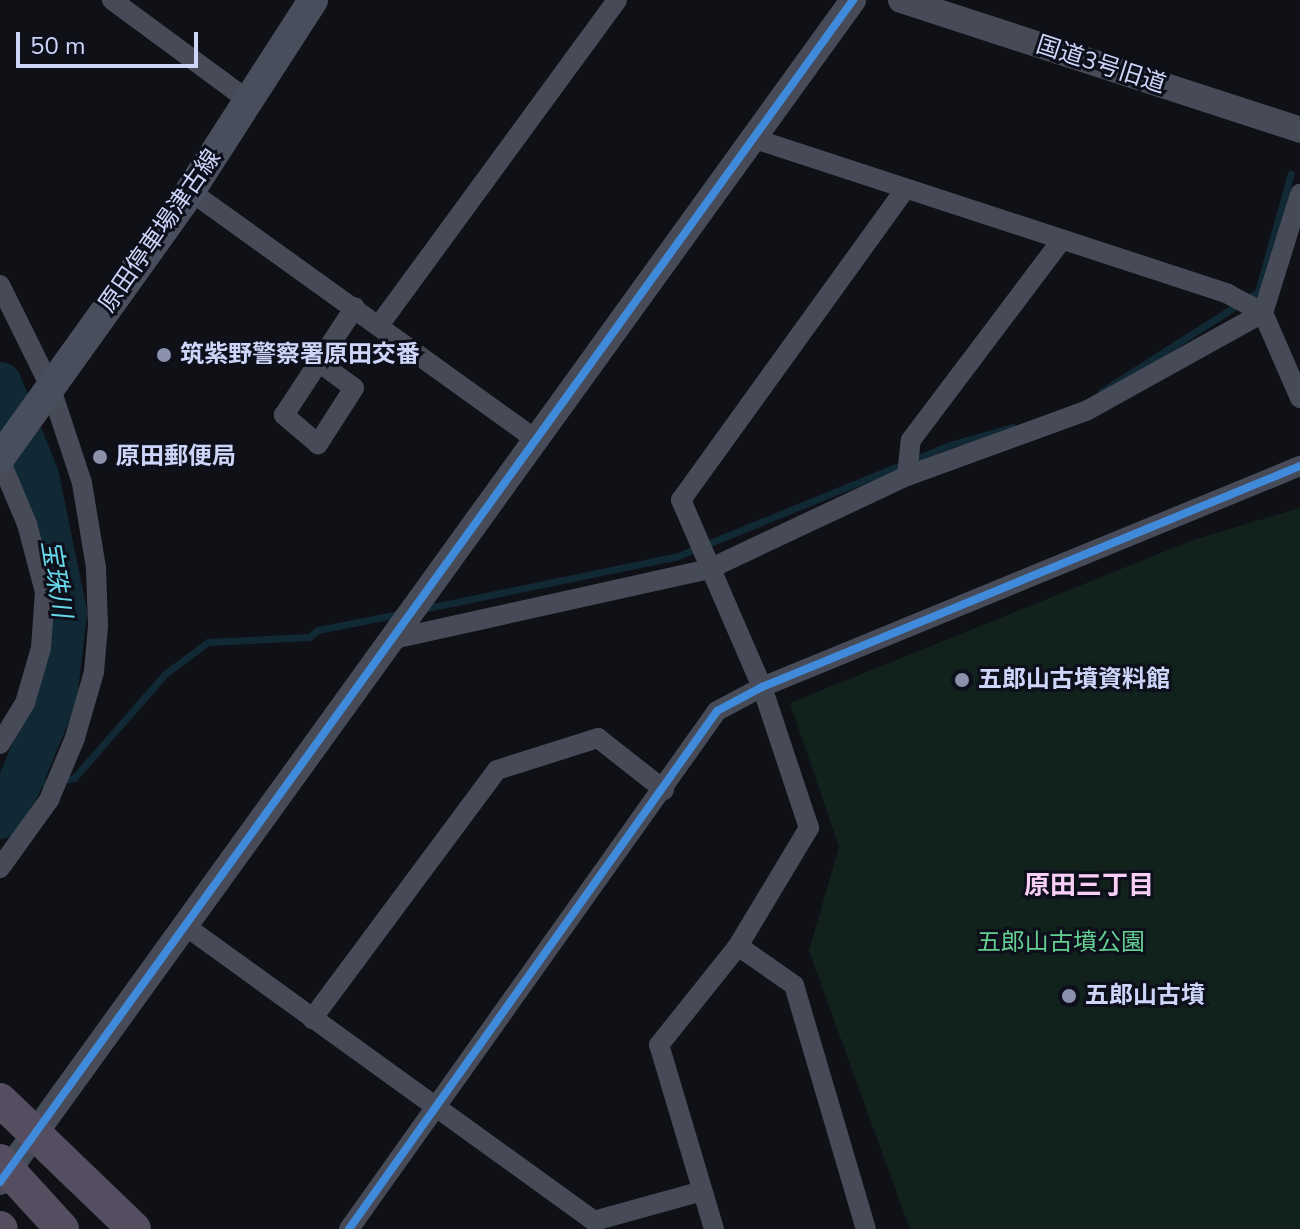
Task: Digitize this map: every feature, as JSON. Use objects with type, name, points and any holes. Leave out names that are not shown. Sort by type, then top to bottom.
[{"type":"highway","points":[[0,1100],[134,1229]]},
{"type":"highway","points":[[0,1133],[107,1229]]},
{"type":"highway","points":[[0,1161],[62,1229]]},
{"type":"main road","name":"原田停車場津古線","points":[[0,459],[190,191],[313,0]]},
{"type":"street","points":[[112,0],[249,101]]},
{"type":"street","points":[[380,324],[617,0]]},
{"type":"street","points":[[0,1182],[853,0]]},
{"type":"street","name":"国道3号旧道","points":[[901,0],[1300,130]]},
{"type":"street","points":[[755,139],[904,191],[1228,294],[1263,313],[1300,398]]},
{"type":"street","points":[[190,191],[380,324],[535,439]]},
{"type":"street","points":[[714,1229],[659,1045],[738,946],[809,828],[762,687],[681,500],[904,191]]},
{"type":"street","points":[[389,640],[709,569],[907,476],[1086,411],[1263,313],[1300,194]]},
{"type":"street","points":[[907,476],[911,440],[1060,242]]},
{"type":"street","points":[[0,285],[50,386],[82,483],[96,568],[94,672],[49,800],[0,868]]},
{"type":"street","points":[[320,363],[355,307]]},
{"type":"street","points":[[0,459],[27,524],[45,592],[41,648],[25,703],[0,744]]},
{"type":"street","points":[[349,1229],[664,790],[717,711],[762,687],[1300,466]]},
{"type":"street","points":[[312,1019],[497,770],[598,738],[664,790]]},
{"type":"street","points":[[184,925],[594,1221],[702,1191]]},
{"type":"street","points":[[738,946],[794,985],[866,1229]]},
{"type":"green space","name":"五郎山古墳公園","points":[[1300,508],[1300,1229],[910,1229],[809,951],[839,847],[790,703],[1193,540]]},
{"type":"waterway","points":[[1101,392],[1258,292],[1291,173]]},
{"type":"waterway","name":"宝珠川","points":[[0,384],[37,476],[65,613],[55,698],[18,787],[0,817]]},
{"type":"waterway","points":[[423,609],[678,556],[953,444],[1013,427]]},
{"type":"waterway","points":[[18,787],[74,778],[165,674],[208,642],[309,637],[318,630],[403,613]]},
{"type":"cycle path","points":[[0,1182],[853,0]]},
{"type":"cycle path","points":[[349,1229],[717,711],[762,687],[1300,466]]},
{"type":"place","name":"筑紫野警察署原田交番","points":[[164,355]]},
{"type":"place","name":"原田郵便局","points":[[100,457]]},
{"type":"place","name":"五郎山古墳資料館","points":[[962,680]]},
{"type":"place","name":"五郎山古墳","points":[[1069,996]]},
{"type":"district","name":"原田三丁目","points":[[1089,886]]}]
